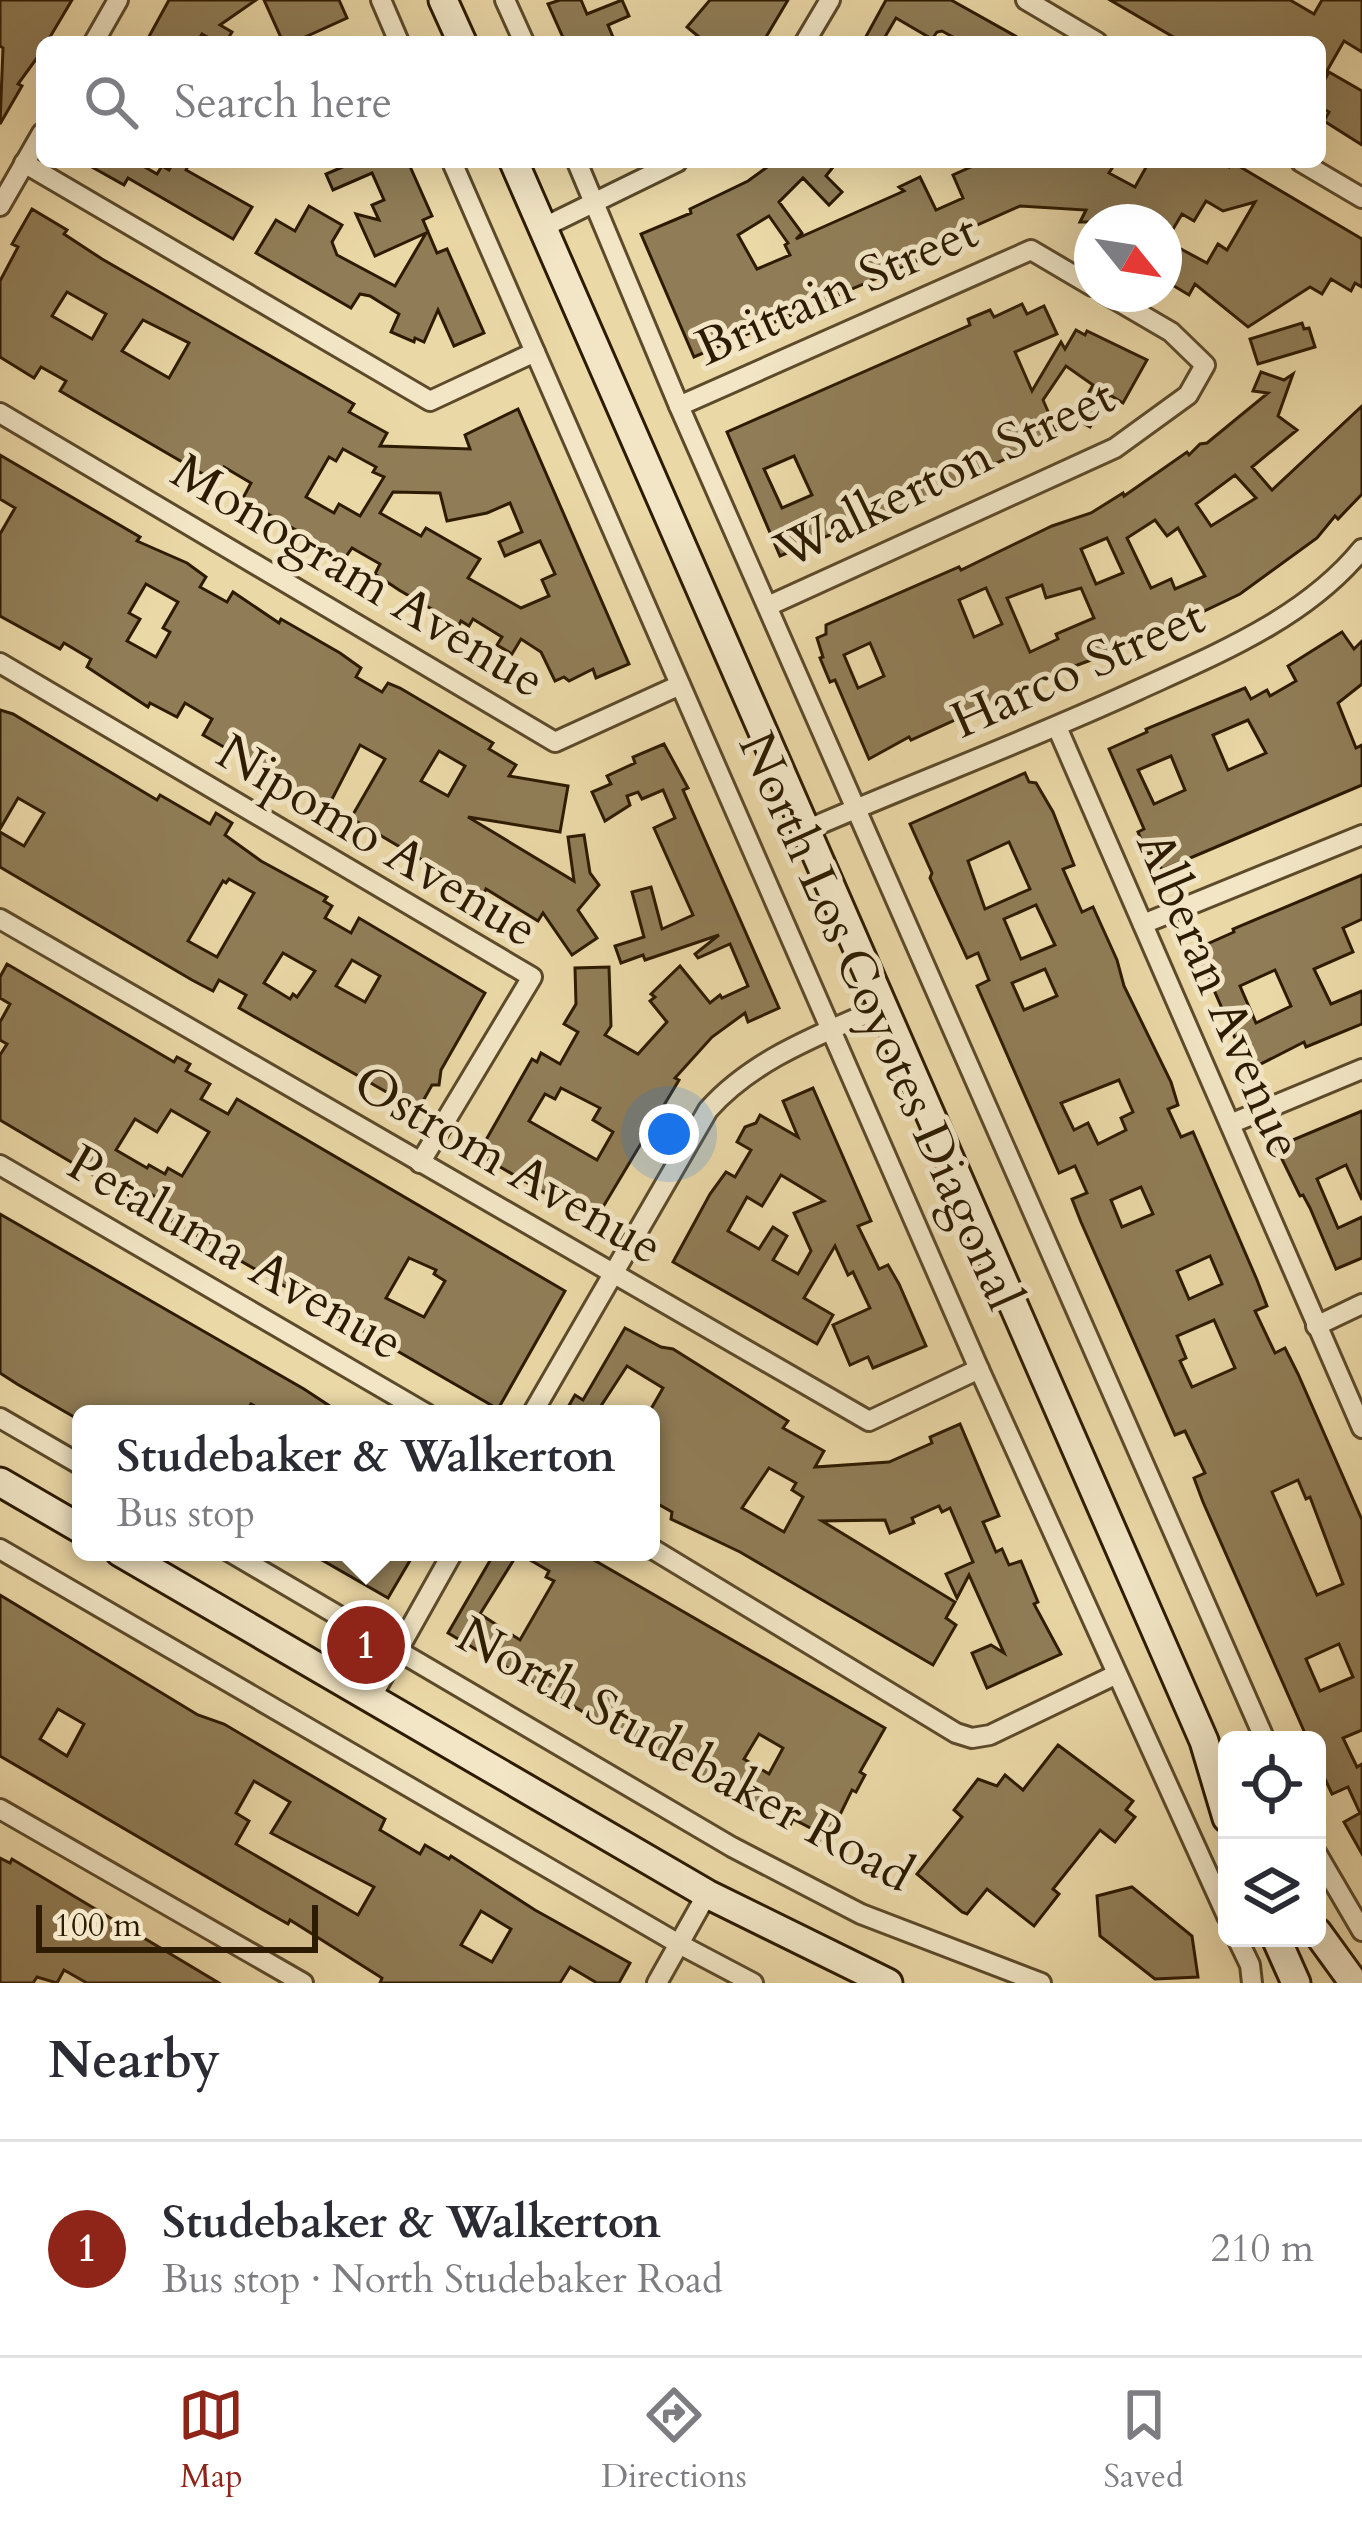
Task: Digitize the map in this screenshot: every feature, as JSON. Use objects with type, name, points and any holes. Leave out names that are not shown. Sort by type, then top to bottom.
[{"type":"main road","points":[[443,0],[459,36]]},
{"type":"main road","name":"North Los Coyotes Diagonal","points":[[517,168],[1204,1741],[1218,1788]]},
{"type":"main road","points":[[0,1482],[72,1524]]},
{"type":"main road","name":"North Studebaker Road","points":[[135,1561],[707,1894],[888,1983]]},
{"type":"main road","name":"North Los Coyotes Diagonal","points":[[1204,1741],[1218,1764]]},
{"type":"main road","points":[[1321,1947],[1335,1983]]},
{"type":"main road","points":[[1326,1947],[1354,1983]]},
{"type":"main road","points":[[1279,1959],[1296,1983]]},
{"type":"street","points":[[97,36],[118,0]]},
{"type":"street","points":[[381,0],[396,36]]},
{"type":"street","points":[[505,0],[521,36]]},
{"type":"street","points":[[809,36],[830,0]]},
{"type":"street","points":[[1026,0],[1087,36]]},
{"type":"street","points":[[0,206],[36,144]]},
{"type":"street","points":[[25,163],[430,400],[535,352]]},
{"type":"street","name":"North Los Coyotes Diagonal","points":[[455,168],[979,1369],[1218,1897]]},
{"type":"street","name":"North Los Coyotes Diagonal","points":[[580,168],[679,406],[1261,1731]]},
{"type":"street","points":[[542,228],[664,168]]},
{"type":"street","points":[[1311,168],[1362,198]]},
{"type":"street","name":"Brittain Street","points":[[679,406],[1030,250],[1074,276]]},
{"type":"street","name":"Walkerton Street","points":[[768,606],[1115,448],[1188,394],[1205,365],[1172,332],[1137,312]]},
{"type":"street","name":"Monogram Avenue","points":[[0,413],[555,742],[680,685]]},
{"type":"street","name":"Harco Street","points":[[806,830],[1058,727],[1243,643],[1341,575],[1362,549]]},
{"type":"street","name":"Nipomo Avenue","points":[[0,663],[532,977],[420,1163]]},
{"type":"street","name":"Alberan Avenue","points":[[1058,727],[1362,1427]]},
{"type":"street","points":[[1143,923],[1362,836]]},
{"type":"street","name":"Ostrom Avenue","points":[[0,919],[869,1420],[979,1369]]},
{"type":"street","points":[[537,1405],[708,1110],[733,1082],[884,1006]]},
{"type":"street","points":[[1230,1124],[1362,1069]]},
{"type":"street","name":"Petaluma Avenue","points":[[0,1165],[412,1405]]},
{"type":"street","points":[[1316,1326],[1362,1304]]},
{"type":"street","points":[[0,1418],[72,1460]]},
{"type":"street","points":[[0,1549],[753,1983]]},
{"type":"street","points":[[660,1553],[922,1713],[972,1738],[990,1735],[1115,1675]]},
{"type":"street","name":"North Studebaker Road","points":[[246,1561],[732,1847],[911,1935],[1041,1983]]},
{"type":"street","points":[[371,1698],[448,1561]]},
{"type":"street","points":[[0,1809],[303,1983]]},
{"type":"street","points":[[1326,1869],[1362,1931]]},
{"type":"street","points":[[657,1983],[707,1894]]},
{"type":"street","points":[[1241,1947],[1252,1983]]},
{"type":"building","points":[[0,0],[72,0],[51,36],[36,36],[36,59],[18,84],[22,86],[0,124]]},
{"type":"building","points":[[169,0],[256,0],[220,25],[232,32],[230,36],[149,36]]},
{"type":"building","points":[[264,0],[339,0],[347,18],[307,36],[280,36]]},
{"type":"building","points":[[581,0],[587,14],[622,0],[629,16],[608,25],[613,36],[562,36],[548,4]]},
{"type":"building","points":[[710,0],[788,0],[767,36],[698,36],[687,27]]},
{"type":"building","points":[[886,0],[951,0],[1015,36],[951,36],[942,31],[927,36],[896,18],[886,36],[866,36]]},
{"type":"building","points":[[1110,0],[1290,0],[1314,14],[1322,0],[1362,0],[1362,52],[1344,41],[1326,72],[1326,36],[1172,36]]},
{"type":"building","points":[[1329,72],[1362,91],[1362,145],[1326,122]]},
{"type":"building","points":[[94,168],[146,168],[157,174],[161,168],[187,168],[252,207],[233,239],[128,178],[124,185]]},
{"type":"building","points":[[340,168],[411,168],[432,216],[423,220],[437,253],[447,249],[484,333],[454,346],[438,310],[424,342],[415,338],[414,342],[391,332],[399,314],[370,296],[360,294],[351,308],[256,253],[276,220],[295,231],[309,206],[342,225],[332,242],[337,255],[395,286],[426,233],[375,256],[356,214],[379,220],[372,205],[384,200],[372,173],[333,190],[326,174]]},
{"type":"building","points":[[766,168],[832,168],[826,176],[842,192],[829,205],[803,178],[779,202],[802,233],[796,239],[904,191],[899,187],[920,177],[936,210],[963,198],[953,175],[969,168],[1112,168],[1109,173],[1135,187],[1146,168],[1242,168],[1362,239],[1362,287],[1355,283],[1351,291],[1331,279],[1322,294],[1310,287],[1248,327],[1195,284],[1189,295],[1182,291],[1182,250],[1207,263],[1218,244],[1227,250],[1255,202],[1223,211],[1206,201],[1194,221],[1182,214],[1182,204],[1074,204],[1074,209],[1020,206],[928,247],[931,255],[694,357],[641,234],[691,213],[690,209]],"holes":[[[769,216],[790,255],[757,269],[738,235]]]},
{"type":"building","points":[[32,209],[102,259],[354,404],[349,412],[387,433],[380,446],[470,449],[465,435],[518,409],[629,664],[596,678],[593,669],[569,681],[564,677],[555,681],[541,652],[521,639],[512,654],[497,645],[502,637],[473,619],[469,626],[461,621],[459,625],[375,574],[380,564],[352,548],[345,558],[252,505],[243,498],[251,483],[224,467],[215,481],[60,391],[66,381],[41,367],[34,378],[0,357],[0,281],[18,247],[12,244]],"holes":[[[67,292],[106,314],[92,339],[52,316]],[[143,320],[189,343],[169,378],[122,351]],[[343,449],[376,467],[373,472],[384,477],[360,516],[339,504],[334,513],[306,497],[329,457],[336,461]],[[393,492],[440,493],[447,521],[510,503],[522,532],[499,542],[505,556],[540,541],[555,574],[542,580],[549,596],[521,608],[468,578],[480,559],[426,528],[421,536],[380,513]]]},
{"type":"building","points":[[1022,304],[1027,314],[1044,306],[1057,334],[1015,352],[1032,391],[1061,342],[1065,349],[1076,330],[1147,360],[1123,403],[1110,395],[1090,427],[1074,418],[1093,385],[1066,366],[1043,400],[1057,432],[1050,439],[901,511],[899,506],[780,556],[727,432],[970,325],[968,319],[990,310],[994,317]],"holes":[[[794,456],[812,495],[782,508],[764,469]]]},
{"type":"building","points":[[1302,323],[1304,329],[1309,328],[1315,347],[1258,364],[1250,339]]},
{"type":"building","points":[[1261,372],[1284,380],[1293,374],[1278,416],[1297,430],[1252,467],[1272,490],[1362,406],[1362,494],[1338,519],[1335,516],[1317,538],[1240,594],[1137,643],[909,737],[869,759],[835,680],[830,682],[820,658],[817,638],[826,634],[826,625],[1124,496],[1207,443],[1268,393],[1253,391]],"holes":[[[1235,475],[1256,498],[1211,526],[1196,504]],[[1155,520],[1167,536],[1178,528],[1205,576],[1175,589],[1171,579],[1151,588],[1127,538]],[[1107,538],[1123,573],[1096,584],[1081,549]],[[1042,585],[1046,598],[1081,588],[1094,618],[1056,634],[1058,639],[1030,652],[1007,598]],[[986,588],[1002,624],[974,637],[959,600]],[[870,643],[884,676],[858,688],[844,655]]]},
{"type":"building","points":[[0,455],[140,537],[137,541],[187,563],[206,577],[200,587],[227,602],[233,592],[279,623],[281,619],[340,653],[361,668],[356,677],[382,692],[388,683],[400,688],[493,743],[489,749],[516,765],[509,776],[568,786],[560,832],[468,817],[574,881],[568,837],[584,835],[590,873],[599,885],[578,910],[597,938],[572,955],[543,913],[538,921],[486,889],[483,896],[351,818],[385,759],[360,745],[329,805],[203,735],[212,719],[185,703],[177,717],[150,703],[148,707],[87,667],[91,659],[64,643],[60,649],[0,616],[0,534],[15,508],[0,499]],"holes":[[[146,584],[178,602],[163,628],[170,632],[156,657],[127,641],[140,619],[129,613]],[[439,751],[465,766],[448,796],[421,781]]]},
{"type":"building","points":[[1342,632],[1354,649],[1362,641],[1362,684],[1338,703],[1356,748],[1362,745],[1362,785],[1162,870],[1154,852],[1147,854],[1138,832],[1144,829],[1109,749],[1245,688],[1251,699],[1267,690],[1270,696],[1296,681],[1288,666]],"holes":[[[1248,720],[1266,753],[1228,770],[1213,735]],[[1171,756],[1185,790],[1154,804],[1138,770]]]},
{"type":"building","points":[[0,710],[157,800],[160,795],[210,824],[216,813],[232,823],[225,835],[327,897],[324,901],[332,906],[325,918],[351,933],[359,918],[485,993],[441,1070],[439,1085],[432,1085],[418,1110],[239,1008],[246,995],[219,980],[213,991],[0,867],[0,832],[24,846],[44,813],[18,798],[0,829]],"holes":[[[229,879],[254,893],[217,957],[188,941],[223,881]],[[283,953],[315,971],[297,997],[293,994],[290,999],[264,983]],[[352,960],[380,976],[365,1002],[336,986]]]},
{"type":"building","points":[[664,744],[688,788],[683,790],[779,1008],[748,1022],[745,1013],[712,1037],[675,1078],[679,1080],[594,1222],[478,1154],[532,1059],[537,1062],[541,1053],[560,1064],[578,1032],[564,1024],[576,1004],[575,968],[609,967],[611,1026],[605,1035],[638,1054],[667,1022],[650,1001],[655,997],[651,994],[680,966],[710,1003],[748,986],[730,944],[698,958],[695,954],[719,935],[645,960],[643,955],[621,963],[615,946],[644,937],[632,892],[651,887],[662,929],[693,915],[654,828],[675,818],[663,790],[642,799],[638,792],[627,796],[630,805],[605,821],[592,792],[611,784],[607,776],[635,763],[633,757]],"holes":[[[561,1088],[600,1108],[593,1120],[613,1132],[597,1160],[529,1121],[545,1094],[555,1099]]]},
{"type":"building","points":[[1025,773],[1029,782],[1036,783],[1074,865],[1063,869],[1082,912],[1093,907],[1124,986],[1171,1082],[1178,1105],[1168,1109],[1181,1137],[1193,1132],[1257,1280],[1267,1306],[1255,1311],[1275,1353],[1285,1348],[1362,1520],[1362,1730],[1343,1738],[1357,1767],[1362,1764],[1362,1854],[1344,1822],[1360,1813],[1348,1787],[1332,1794],[1326,1781],[1326,1731],[1304,1731],[1203,1502],[1194,1478],[1205,1473],[1185,1431],[1175,1435],[1081,1222],[1072,1199],[1087,1193],[1075,1166],[1059,1173],[977,986],[989,980],[978,953],[967,958],[930,878],[932,873],[910,824]],"holes":[[[1009,842],[1030,889],[985,909],[968,861]],[[1036,905],[1055,945],[1021,959],[1004,919]],[[1045,969],[1057,996],[1024,1010],[1012,983]],[[1119,1080],[1133,1112],[1121,1118],[1126,1130],[1098,1144],[1088,1123],[1074,1130],[1061,1103]],[[1141,1187],[1153,1214],[1122,1227],[1111,1200]],[[1210,1256],[1222,1284],[1189,1299],[1177,1271]],[[1214,1320],[1235,1368],[1192,1387],[1180,1361],[1186,1358],[1177,1336]],[[1298,1480],[1306,1499],[1310,1497],[1343,1584],[1317,1595],[1272,1492]],[[1339,1644],[1353,1677],[1320,1691],[1306,1659]]]},
{"type":"building","points":[[1362,875],[1362,919],[1343,928],[1353,952],[1314,969],[1331,1004],[1362,991],[1362,1024],[1306,1047],[1304,1042],[1249,1070],[1196,949]],"holes":[[[1275,970],[1291,1006],[1256,1023],[1240,986]]]},
{"type":"building","points":[[7,964],[174,1062],[177,1057],[190,1064],[186,1071],[210,1084],[201,1099],[228,1114],[237,1099],[565,1291],[500,1405],[491,1405],[168,1219],[175,1208],[147,1192],[142,1202],[0,1120],[0,1055],[7,1044],[0,1040],[0,1022],[10,1004],[0,998],[0,977]],"holes":[[[171,1110],[209,1132],[182,1176],[168,1168],[165,1174],[147,1168],[116,1150],[135,1119],[157,1132]],[[409,1258],[436,1270],[434,1274],[445,1281],[424,1317],[386,1298]]]},
{"type":"building","points":[[813,1088],[871,1221],[858,1226],[879,1269],[888,1265],[899,1284],[926,1346],[873,1368],[868,1357],[850,1365],[833,1325],[870,1308],[835,1246],[804,1298],[833,1315],[817,1344],[673,1262],[710,1194],[726,1172],[735,1177],[751,1150],[737,1142],[745,1127],[756,1123],[760,1115],[798,1137],[783,1101]],"holes":[[[781,1175],[824,1201],[794,1213],[811,1251],[798,1274],[773,1260],[787,1236],[773,1227],[759,1249],[728,1231],[747,1197],[762,1206]]]},
{"type":"building","points":[[1362,1111],[1362,1200],[1346,1165],[1317,1179],[1338,1228],[1362,1217],[1362,1258],[1336,1269],[1276,1147]]},
{"type":"building","points":[[0,1214],[328,1405],[72,1405],[72,1416],[0,1373]]},
{"type":"building","points":[[625,1328],[673,1349],[788,1421],[783,1428],[824,1451],[815,1467],[889,1462],[960,1424],[999,1516],[983,1522],[996,1552],[1002,1549],[1009,1565],[1021,1561],[1038,1602],[1034,1604],[1061,1654],[987,1688],[972,1653],[991,1645],[1004,1653],[969,1575],[957,1598],[946,1574],[973,1562],[950,1508],[942,1512],[939,1506],[890,1533],[885,1520],[822,1521],[955,1602],[946,1618],[956,1625],[933,1665],[740,1552],[671,1519],[672,1512],[660,1505],[660,1405],[653,1405],[663,1388],[627,1366],[602,1405],[569,1405],[575,1395],[583,1400]],"holes":[[[769,1468],[796,1483],[792,1490],[803,1497],[784,1532],[742,1508]]]},
{"type":"building","points":[[324,1561],[410,1561],[388,1598]]},
{"type":"building","points":[[490,1561],[513,1561],[480,1614],[520,1640],[554,1581],[546,1577],[549,1571],[532,1561],[596,1561],[885,1728],[860,1772],[865,1775],[832,1831],[837,1833],[829,1850],[813,1842],[818,1832],[793,1819],[788,1830],[448,1633]],"holes":[[[759,1734],[783,1748],[769,1774],[744,1759]]]},
{"type":"building","points":[[0,1595],[198,1715],[224,1724],[385,1819],[380,1830],[420,1854],[425,1845],[451,1856],[630,1963],[619,1983],[597,1983],[570,1967],[560,1983],[380,1983],[382,1978],[290,1920],[288,1924],[0,1756]],"holes":[[[58,1709],[84,1724],[67,1756],[40,1739]],[[254,1781],[290,1802],[271,1833],[374,1887],[358,1915],[236,1844],[249,1821],[236,1813]],[[481,1911],[511,1929],[492,1962],[461,1945]]]},
{"type":"building","points":[[1058,1745],[1133,1801],[1126,1810],[1135,1817],[1115,1842],[1100,1830],[1053,1889],[1059,1894],[1034,1926],[987,1889],[967,1914],[962,1912],[917,1874],[962,1817],[954,1810],[978,1779],[997,1786],[1005,1775],[1023,1790]]},
{"type":"building","points":[[0,1858],[10,1863],[12,1859],[219,1983],[87,1983],[64,1970],[57,1983],[37,1977],[33,1983],[0,1983]]},
{"type":"building","points":[[1132,1887],[1192,1936],[1198,1977],[1155,1979],[1100,1936],[1097,1896]]},
{"type":"place","name":"Studebaker & Walkerton","points":[[366,1645]]}]
